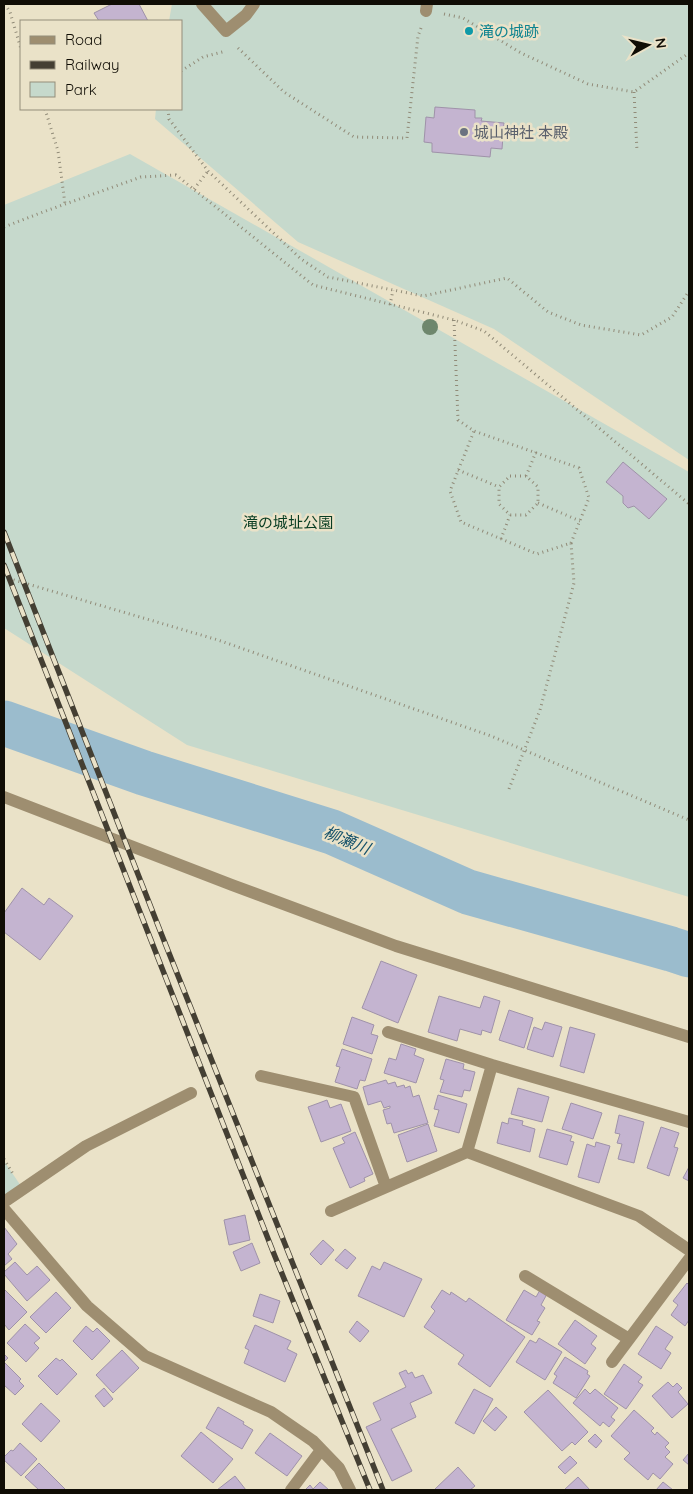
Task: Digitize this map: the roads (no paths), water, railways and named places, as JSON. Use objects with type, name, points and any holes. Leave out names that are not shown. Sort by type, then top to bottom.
[{"type":"street","points":[[202,4],[226,31],[246,15],[254,4]]},
{"type":"street","points":[[4,797],[396,946],[689,1037]]},
{"type":"street","points":[[388,1032],[492,1065],[689,1122]]},
{"type":"street","points":[[467,1152],[492,1065]]},
{"type":"street","points":[[261,1076],[354,1097],[386,1187]]},
{"type":"street","points":[[4,1202],[86,1146],[191,1093]]},
{"type":"street","points":[[331,1211],[467,1152],[639,1216],[689,1250]]},
{"type":"street","points":[[4,1209],[87,1306],[145,1356],[271,1412],[313,1441],[339,1468],[350,1490]]},
{"type":"street","points":[[612,1362],[689,1259]]},
{"type":"street","points":[[525,1276],[629,1339]]},
{"type":"street","points":[[291,1490],[321,1450]]},
{"type":"waterway","name":"柳瀬川","points":[[4,723],[144,773],[332,832],[468,892],[689,955]]},
{"type":"railway","points":[[4,532],[161,933],[383,1490]]},
{"type":"railway","points":[[4,565],[274,1254],[370,1490]]},
{"type":"place","name":"滝の城跡","points":[[469,31]]},
{"type":"place","name":"城山神社 本殿","points":[[464,132]]},
{"type":"park label","name":"滝の城址公園","points":[[288,522]]}]
